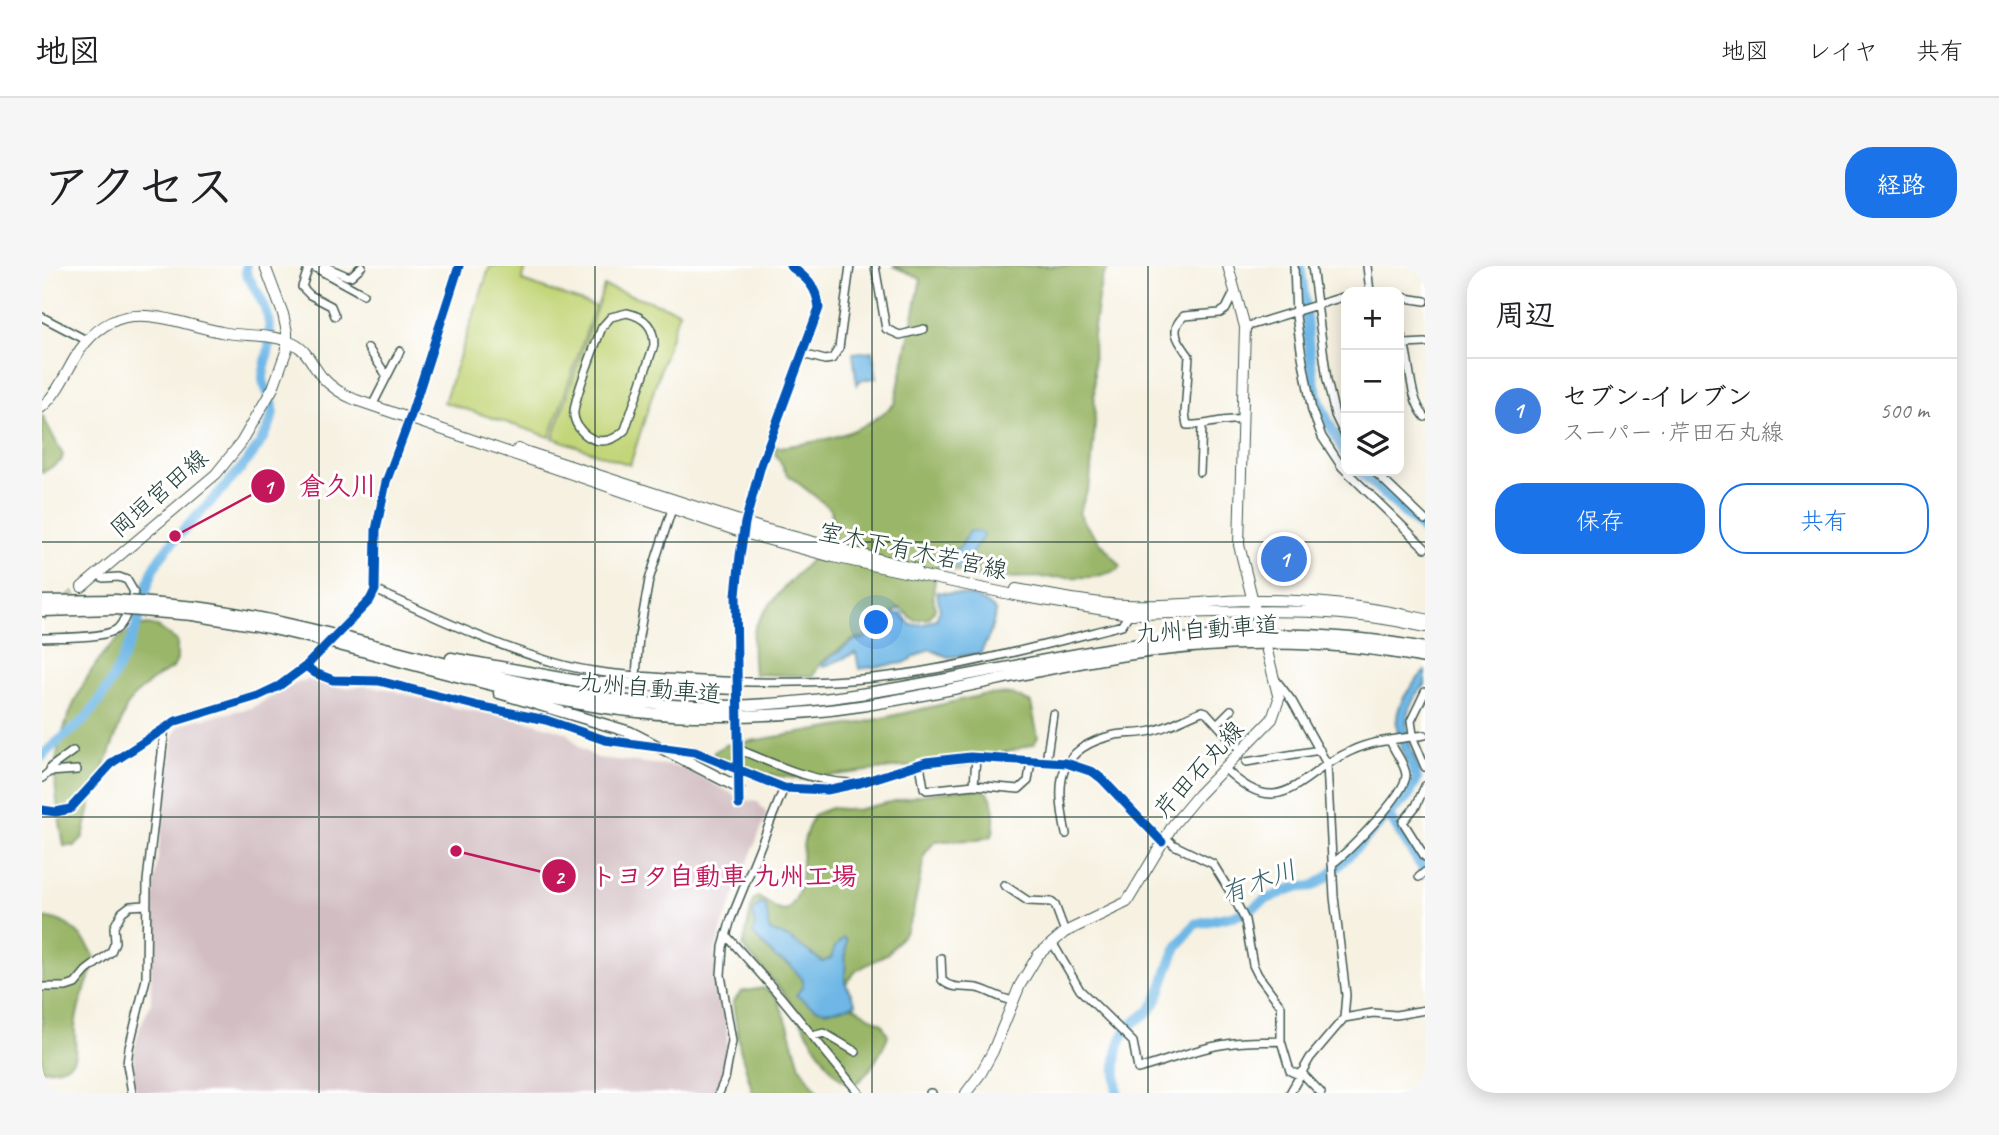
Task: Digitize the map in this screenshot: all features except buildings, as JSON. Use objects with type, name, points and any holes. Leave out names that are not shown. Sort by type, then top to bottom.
[{"type":"highway","name":"九州自動車道","points":[[42,601],[260,617],[506,679],[565,691],[634,701],[720,707],[776,705],[854,696],[1116,647],[1221,636],[1335,636],[1393,642],[1424,654]]},
{"type":"highway","name":"九州自動車道","points":[[42,611],[116,605]]},
{"type":"highway","name":"九州自動車道","points":[[194,611],[564,701],[632,711],[719,716],[787,714],[857,706],[1117,657],[1180,649],[1298,644],[1424,654]]},
{"type":"highway","points":[[349,638],[584,682],[733,689]]},
{"type":"highway","points":[[367,652],[630,732],[739,789]]},
{"type":"main road","name":"岡垣宮田線","points":[[82,587],[216,474],[241,443],[265,401],[287,349],[287,341],[283,314],[265,266]]},
{"type":"main road","points":[[1228,266],[1245,327],[1239,545],[1258,622]]},
{"type":"main road","points":[[42,407],[59,388],[88,341],[115,322],[149,314],[221,332],[287,341]]},
{"type":"main road","name":"室木下有木若宮線","points":[[287,341],[307,355],[320,375],[335,389],[372,406],[673,505],[878,568],[1019,596],[1129,614],[1254,605],[1359,615],[1425,627]]},
{"type":"main road","name":"室木下有木若宮線","points":[[745,528],[972,581],[1085,601],[1129,605],[1360,605],[1425,619]]},
{"type":"main road","name":"芹田石丸線","points":[[966,1093],[993,1052],[1027,970],[1038,955],[1065,932],[1127,902],[1163,840],[1184,811],[1276,714],[1279,699],[1268,651]]},
{"type":"street","points":[[335,316],[331,306],[310,295],[302,287],[310,266],[363,294]]},
{"type":"street","points":[[324,266],[351,276],[362,266]]},
{"type":"street","points":[[42,810],[56,812],[70,809],[113,762],[165,727],[188,716],[258,696],[279,686],[306,666],[370,600],[375,590],[376,530],[386,482],[410,418],[459,266]]},
{"type":"street","points":[[739,804],[738,731],[733,689],[736,674],[736,595],[745,528],[761,465],[817,314],[818,301],[814,288],[790,266]]},
{"type":"street","points":[[803,354],[825,360],[832,359],[839,348],[850,266]]},
{"type":"street","points":[[875,266],[886,329],[900,335],[924,329]]},
{"type":"street","points":[[1294,266],[1296,311],[1312,411],[1329,449],[1347,473],[1425,548]]},
{"type":"street","points":[[1312,266],[1327,380],[1335,415],[1341,428]]},
{"type":"street","points":[[1367,266],[1369,287]]},
{"type":"street","points":[[1235,290],[1226,310],[1220,313],[1184,316],[1176,326],[1176,339],[1189,356],[1186,423],[1202,426],[1242,419]]},
{"type":"street","points":[[1404,297],[1425,301]]},
{"type":"street","points":[[1245,327],[1341,298]]},
{"type":"street","points":[[619,314],[637,315],[648,323],[654,336],[654,345],[628,424],[614,439],[594,439],[579,428],[574,409],[596,343],[602,327],[611,317],[619,314]]},
{"type":"street","points":[[42,317],[88,341]]},
{"type":"street","points":[[1425,343],[1404,344],[1415,401],[1425,417]]},
{"type":"street","points":[[369,348],[387,376]]},
{"type":"street","points":[[372,406],[400,351]]},
{"type":"street","points":[[1200,472],[1202,426]]},
{"type":"street","points":[[1379,476],[1425,520]]},
{"type":"street","points":[[636,676],[639,636],[649,580],[673,505]]},
{"type":"street","points":[[42,638],[101,635],[117,629],[134,592],[127,580],[119,577],[103,578],[99,574]]},
{"type":"street","points":[[375,590],[475,634],[545,660],[589,671],[736,681],[860,679],[934,670],[1122,625],[1129,614]]},
{"type":"street","points":[[306,666],[332,680],[379,681],[546,720],[605,740],[641,745]]},
{"type":"street","points":[[1276,679],[1292,701],[1327,764],[1337,934],[1346,995],[1344,1018],[1310,1058],[1290,1093]]},
{"type":"street","points":[[1425,692],[1411,721],[1415,745],[1425,767]]},
{"type":"street","points":[[1217,724],[1231,710]]},
{"type":"street","points":[[1066,834],[1062,773],[1069,757],[1099,739],[1118,734],[1151,732],[1202,711],[1241,751]]},
{"type":"street","points":[[1046,762],[1053,714]]},
{"type":"street","points":[[132,1093],[127,1064],[146,979],[147,881],[165,727]]},
{"type":"street","points":[[1224,768],[1254,791],[1276,794],[1296,787],[1327,764],[1365,745],[1425,735]]},
{"type":"street","points":[[1332,865],[1390,806],[1402,789],[1406,777],[1405,769],[1391,740]]},
{"type":"street","points":[[673,748],[712,757],[784,788],[827,790],[951,758],[1066,763],[1093,772],[1163,840],[1213,864],[1220,873],[1245,920],[1250,954],[1258,975],[1282,1006],[1281,1041],[1290,1071],[1300,1074],[1321,1093]]},
{"type":"street","points":[[738,749],[825,782],[860,783]]},
{"type":"street","points":[[1246,762],[1320,750]]},
{"type":"street","points":[[46,775],[51,767],[73,751]]},
{"type":"street","points":[[974,785],[976,758]]},
{"type":"street","points":[[920,764],[924,788],[927,790],[974,785],[1019,789],[1028,781],[1031,761]]},
{"type":"street","points":[[46,775],[77,770]]},
{"type":"street","points":[[1425,786],[1416,806],[1403,822],[1425,857]]},
{"type":"street","points":[[719,1093],[726,1079],[732,1041],[721,975],[723,947],[784,788]]},
{"type":"street","points":[[1004,885],[1028,901],[1051,902],[1055,905],[1065,932]]},
{"type":"street","points":[[42,987],[66,987],[75,984],[86,971],[111,952],[115,942],[114,927],[122,912],[130,906],[146,905]]},
{"type":"street","points":[[726,935],[859,1093]]},
{"type":"street","points":[[1052,942],[1080,990],[1133,1042],[1138,1069],[1175,1056],[1226,1044],[1281,1041]]},
{"type":"street","points":[[941,958],[942,980],[947,985],[980,989],[998,998],[1014,1001]]},
{"type":"street","points":[[1344,1018],[1373,1013],[1396,1015],[1425,1010]]},
{"type":"street","points":[[812,1036],[824,1033],[856,1052]]},
{"type":"shaded area","points":[[309,680],[343,688],[366,686],[387,689],[455,708],[521,719],[566,732],[580,748],[597,758],[682,767],[744,800],[758,802],[767,814],[723,925],[715,954],[727,1024],[727,1054],[722,1077],[713,1093],[137,1093],[133,1077],[134,1051],[140,1027],[151,1003],[154,888],[174,734],[179,726],[191,721],[251,708],[299,682]]},
{"type":"green space","points":[[490,266],[526,266],[522,281],[595,306],[550,437],[444,402]]},
{"type":"green space","points":[[893,266],[1109,266],[1102,278],[1093,335],[1095,423],[1090,483],[1079,513],[1088,528],[1121,566],[1118,570],[1095,577],[982,578],[937,566],[933,594],[935,609],[929,618],[914,620],[900,608],[864,637],[854,639],[821,662],[813,676],[754,674],[752,652],[758,621],[790,582],[835,536],[831,509],[787,474],[772,448],[838,436],[868,423],[895,403],[921,279]]},
{"type":"green space","points":[[604,286],[679,311],[630,465],[553,438]]},
{"type":"green space","points":[[42,415],[63,455],[61,461],[42,473]]},
{"type":"green space","points":[[147,625],[158,627],[177,641],[177,660],[173,668],[158,676],[134,696],[126,708],[91,803],[83,837],[75,846],[64,846],[55,772],[63,731],[83,684],[97,663],[112,645],[129,631]]},
{"type":"green space","points":[[1012,694],[1031,703],[1038,737],[1034,744],[960,766],[900,767],[802,779],[743,771],[714,757],[714,752],[726,745],[861,723],[983,695]]},
{"type":"green space","points":[[964,789],[983,790],[992,799],[992,836],[978,840],[935,841],[925,854],[912,917],[906,931],[888,953],[856,971],[842,988],[845,1001],[882,1024],[888,1035],[867,1072],[856,1083],[850,1084],[832,1070],[783,992],[743,947],[753,900],[758,897],[779,910],[786,911],[793,903],[800,887],[805,838],[815,814],[831,808],[856,810],[921,795]]},
{"type":"green space","points":[[48,918],[63,922],[76,932],[95,958],[76,1018],[73,1060],[63,1067],[42,1070],[42,921]]},
{"type":"green space","points":[[763,988],[776,995],[800,1066],[818,1093],[753,1093],[740,1049],[733,1003],[741,992]]},
{"type":"water","points":[[872,351],[877,378],[860,380],[857,385],[853,353]]},
{"type":"water","points":[[969,531],[984,535],[971,555],[966,569],[944,564],[949,554],[961,546]]},
{"type":"water","points":[[937,592],[975,597],[996,611],[990,634],[980,654],[948,657],[929,649],[904,663],[859,669],[856,653],[823,667],[822,664],[854,641],[865,639],[883,628],[891,616],[901,614],[911,625],[936,619],[940,610]]},
{"type":"water","points":[[1425,671],[1425,685],[1416,695],[1408,716],[1408,738],[1420,772],[1412,776],[1397,732],[1397,720],[1404,698]]},
{"type":"water","points":[[761,903],[766,906],[770,931],[789,938],[823,962],[831,958],[835,947],[843,938],[846,940],[845,982],[856,1004],[830,1011],[811,1006],[796,995],[803,980],[790,965],[776,958],[753,934],[753,911]]},
{"type":"waterway","points":[[42,757],[87,717],[96,705],[108,687],[132,637],[159,559],[244,465],[259,445],[269,425],[273,404],[263,378],[270,326],[265,308],[246,273],[246,266]]},
{"type":"waterway","name":"有木川","points":[[1300,266],[1315,385],[1324,412],[1341,446]]},
{"type":"waterway","name":"有木川","points":[[1364,476],[1425,532]]},
{"type":"waterway","name":"有木川","points":[[1117,1093],[1116,1066],[1121,1040],[1131,1025],[1153,1007],[1175,951],[1195,924],[1245,913],[1265,900],[1293,888],[1313,886],[1327,877],[1409,795],[1417,779],[1411,764]]},
{"type":"waterway","points":[[1390,817],[1425,872]]},
{"type":"tunnel","points":[[42,616],[82,587]]},
{"type":"cycle path","points":[[42,810],[56,812],[70,809],[113,762],[176,721],[258,696],[279,686],[306,666],[370,600],[375,590],[376,530],[386,482],[410,418],[459,266]]},
{"type":"cycle path","points":[[739,805],[736,595],[745,523],[761,465],[819,308],[810,283],[790,266]]},
{"type":"cycle path","points":[[306,666],[333,680],[379,681],[546,720],[605,740],[695,752],[784,788],[827,790],[860,783],[926,762],[970,757],[1066,763],[1093,772],[1102,779],[1162,842]]},
{"type":"place","name":"倉久川","points":[[175,536]]},
{"type":"place","name":"セブン-イレブン","points":[[1284,559]]},
{"type":"place","name":"トヨタ自動車 九州工場","points":[[456,851]]}]
